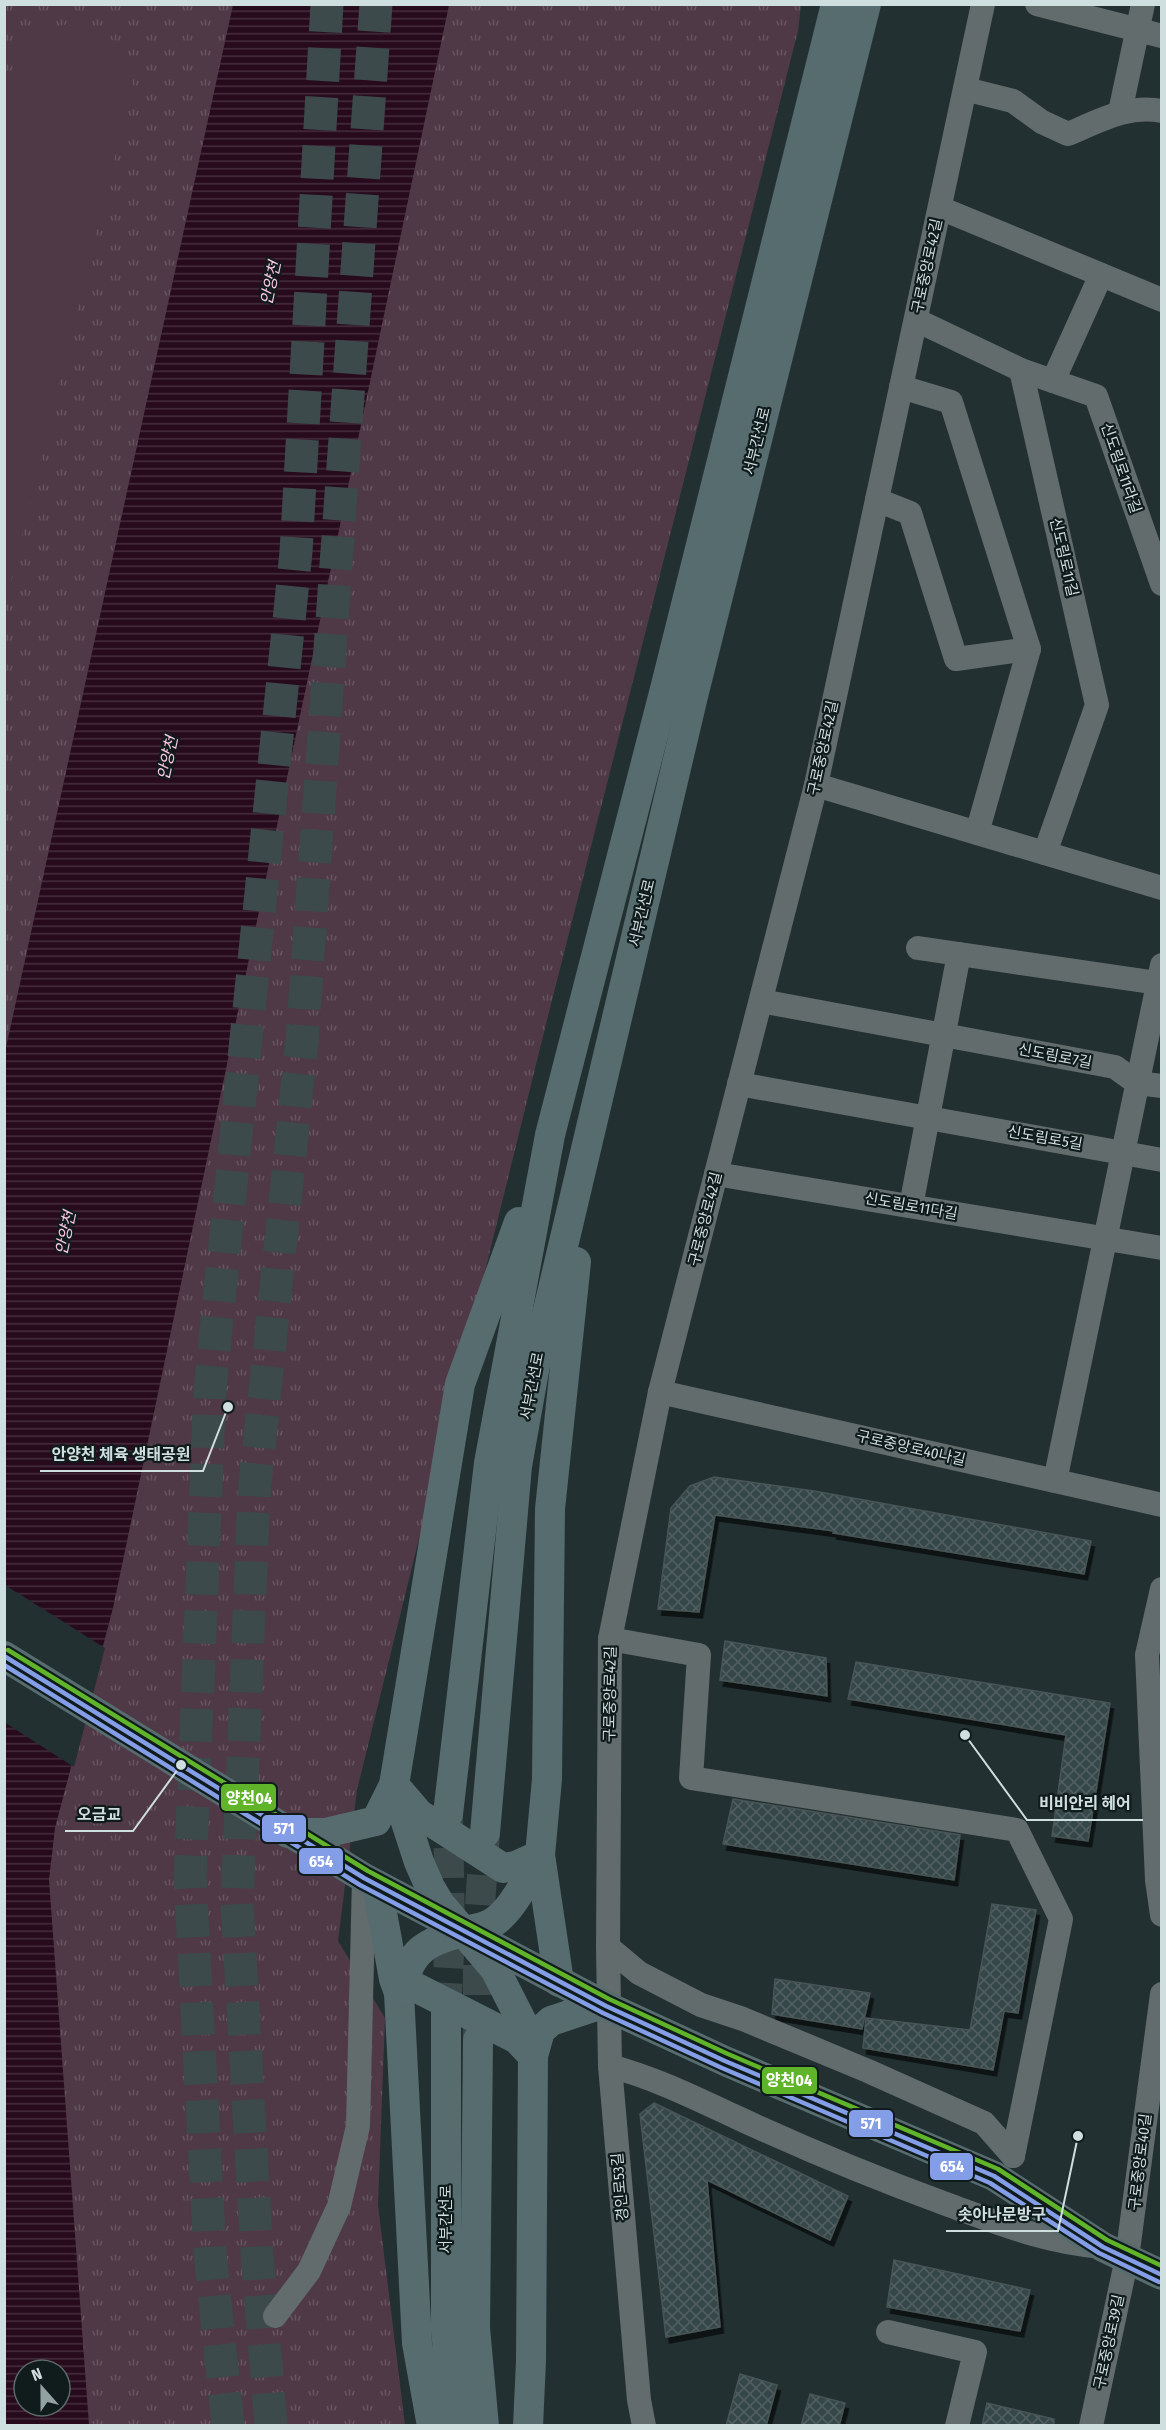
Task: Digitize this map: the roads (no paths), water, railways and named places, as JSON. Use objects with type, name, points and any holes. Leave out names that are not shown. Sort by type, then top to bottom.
[{"type":"main road","name":"서부간선로","points":[[448,1814],[489,1462],[550,1135],[662,701],[836,4]]},
{"type":"main road","name":"서부간선로","points":[[485,1833],[517,1466],[535,1365],[696,685],[866,4]]},
{"type":"main road","points":[[288,1833],[325,1833],[376,1821],[394,1785],[460,1384],[550,1135]]},
{"type":"main road","points":[[564,1985],[540,1855],[547,1779],[550,1509],[590,1135]]},
{"type":"main road","points":[[4,1656],[361,1877],[602,2004],[725,2061],[994,2176],[1121,2255],[1161,2275]]},
{"type":"main road","points":[[394,1785],[418,1814],[503,1868],[516,1866],[540,1855]]},
{"type":"main road","points":[[394,1785],[419,1862],[430,1887],[440,1904],[495,1969],[522,2022],[533,2056]]},
{"type":"main road","points":[[399,1993],[406,1967],[425,1945],[487,1926],[500,1917],[514,1899],[540,1855]]},
{"type":"main road","points":[[361,1877],[399,1993],[417,2343],[432,2426]]},
{"type":"main road","points":[[399,1993],[409,1986],[417,1988],[517,2039],[533,2056]]},
{"type":"main road","points":[[528,2426],[533,2056],[540,2031],[551,2021],[602,2004]]},
{"type":"main road","name":"서부간선로","points":[[446,2013],[446,2330],[456,2426]]},
{"type":"main road","name":"서부간선로","points":[[478,2040],[475,2328],[484,2426]]},
{"type":"main road","points":[[1121,2255],[1161,2246]]},
{"type":"street","name":"구로중앙로42길","points":[[608,1947],[610,1639],[660,1392],[816,785],[983,4]]},
{"type":"street","points":[[1036,4],[1161,36]]},
{"type":"street","points":[[1120,112],[1143,4]]},
{"type":"street","points":[[965,89],[1013,101],[1042,122],[1068,134],[1120,112],[1147,108],[1161,111]]},
{"type":"street","name":"구로중앙로42길","points":[[940,208],[1161,300]]},
{"type":"street","points":[[1053,381],[1101,275]]},
{"type":"street","points":[[916,320],[1021,370]]},
{"type":"street","name":"신도림로11라길","points":[[1021,370],[1096,396],[1161,584]]},
{"type":"street","name":"신도림로11길","points":[[1021,370],[1097,705],[1045,853]]},
{"type":"street","points":[[902,387],[951,402],[1029,649],[977,833]]},
{"type":"street","points":[[877,500],[910,513],[956,659],[1029,649]]},
{"type":"street","points":[[816,785],[1161,888]]},
{"type":"street","points":[[918,948],[1159,989],[1137,1083],[1054,1481]]},
{"type":"street","points":[[911,1206],[959,954]]},
{"type":"street","name":"신도림로7길","points":[[761,1000],[1115,1067],[1137,1083],[1161,1086]]},
{"type":"street","name":"신도림로5길","points":[[739,1084],[1161,1160]]},
{"type":"street","name":"신도림로11다길","points":[[716,1174],[1161,1248]]},
{"type":"street","name":"구로중앙로40나길","points":[[660,1392],[1161,1505]]},
{"type":"street","points":[[1161,1589],[1147,1655],[1157,1880],[1161,1915]]},
{"type":"street","points":[[608,1947],[639,1973],[701,2005],[743,2019],[868,2071],[984,2123],[1012,2156],[1061,1919],[1017,1830],[691,1778],[699,1655],[610,1639]]},
{"type":"street","points":[[275,2316],[309,2271],[339,2206],[358,2126],[361,1877]]},
{"type":"street","name":"경인로53길","points":[[608,1947],[610,2066],[639,2400],[644,2426]]},
{"type":"street","name":"구로중앙로40길","points":[[1121,2255],[1161,1994]]},
{"type":"street","points":[[610,2066],[640,2074],[684,2092],[857,2171],[1037,2236],[1121,2255]]},
{"type":"street","name":"구로중앙로39길","points":[[1091,2426],[1121,2255]]},
{"type":"street","points":[[888,2332],[975,2352],[957,2426]]},
{"type":"water","name":"안양천","points":[[233,5],[449,5],[113,1608],[55,1828],[49,1880],[89,2425],[5,2426],[5,1052]]},
{"type":"tunnel","points":[[228,2426],[210,2253],[190,1878],[210,1389],[296,552],[327,4]]},
{"type":"tunnel","points":[[271,2426],[257,2254],[237,1904],[254,1494],[302,1041],[376,4]]},
{"type":"tunnel","points":[[446,2013],[450,1934],[448,1814]]},
{"type":"tunnel","points":[[478,2040],[478,1935],[485,1833]]},
{"type":"place","name":"안양천 체육 생태공원","points":[[228,1407]]},
{"type":"place","name":"비비안리 헤어","points":[[965,1735]]},
{"type":"place","name":"오금교","points":[[181,1765]]},
{"type":"place","name":"솟아나문방구","points":[[1078,2136]]}]
